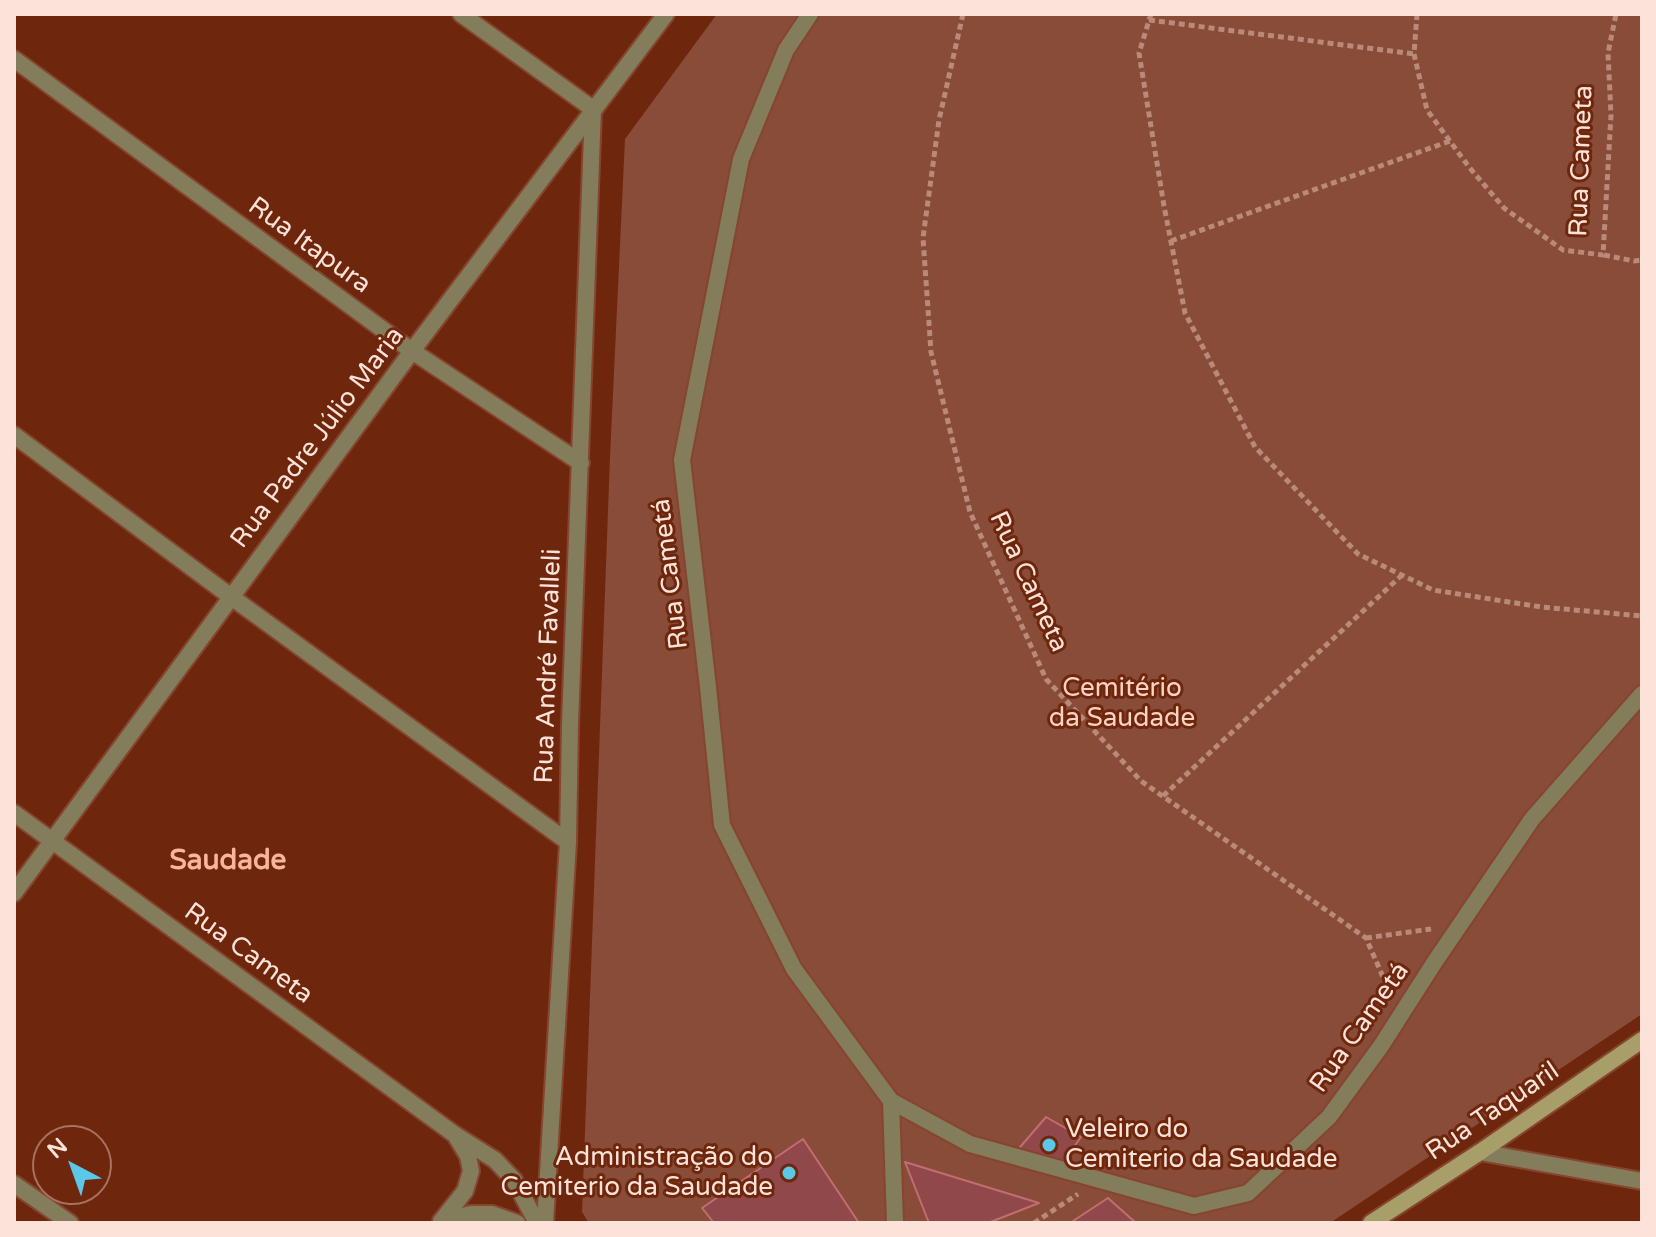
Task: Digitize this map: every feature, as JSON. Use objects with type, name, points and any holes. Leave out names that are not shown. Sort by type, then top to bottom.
[{"type":"street","points":[[461,14],[593,109]]},
{"type":"street","name":"Rua Padre Júlio Maria","points":[[14,893],[230,596],[666,14]]},
{"type":"street","name":"Rua Cametá","points":[[810,14],[786,50],[741,159],[682,460],[722,825],[794,969],[891,1101],[970,1144],[1194,1206],[1248,1193],[1329,1117],[1381,1046],[1532,819],[1642,694]]},
{"type":"street","name":"Rua Itapura","points":[[14,59],[412,351],[581,463]]},
{"type":"street","name":"Rua André Favalleli","points":[[545,1223],[568,842],[593,109]]},
{"type":"street","points":[[14,435],[568,842]]},
{"type":"street","name":"Rua Cameta","points":[[14,813],[454,1134],[495,1160],[514,1180],[537,1223]]},
{"type":"street","name":"Rua Taquaril","points":[[1371,1223],[1642,1040]]},
{"type":"street","points":[[891,1101],[895,1223]]},
{"type":"street","name":"Rua Cameta","points":[[441,1222],[465,1191],[471,1171],[468,1156],[454,1134]]},
{"type":"street","points":[[1480,1152],[1642,1181]]},
{"type":"street","points":[[14,1184],[70,1223]]},
{"type":"street","points":[[441,1222],[471,1214],[492,1214],[517,1223]]},
{"type":"path","name":"Rua Cameta","points":[[963,14],[939,120],[923,238],[931,352],[970,512],[1046,679],[1141,781],[1366,938]]},
{"type":"path","name":"Rua Cameta","points":[[1417,14],[1414,54],[1427,110],[1469,167],[1504,208],[1563,250],[1603,255],[1611,115],[1608,53],[1616,14]]},
{"type":"path","points":[[1414,54],[1150,17],[1139,53],[1185,313],[1255,447],[1358,554],[1433,590],[1541,607],[1642,616]]},
{"type":"path","points":[[1171,241],[1450,141]]},
{"type":"path","points":[[1603,255],[1642,260]]},
{"type":"path","points":[[1163,796],[1402,575]]},
{"type":"path","points":[[1400,1016],[1366,938],[1460,925]]},
{"type":"path","points":[[1034,1223],[1098,1180]]},
{"type":"green space","name":"Cemitério da Saudade","points":[[717,14],[1642,14],[1642,1014],[1330,1223],[589,1223],[582,1212],[625,139]]},
{"type":"building","name":"Veleiro do Cemiterio da Saudade","points":[[1046,1117],[1081,1137],[1061,1165],[1015,1153]]},
{"type":"building","name":"Administração do Cemiterio da Saudade","points":[[803,1139],[859,1223],[714,1223],[702,1208]]},
{"type":"building","points":[[905,1162],[1039,1203],[988,1223],[929,1223]]},
{"type":"building","points":[[1108,1198],[1136,1223],[1070,1223]]},
{"type":"place","name":"Veleiro do Cemiterio da Saudade","points":[[1049,1145]]},
{"type":"place","name":"Administração do Cemiterio da Saudade","points":[[789,1173]]},
{"type":"district","name":"Saudade","points":[[228,862]]}]
